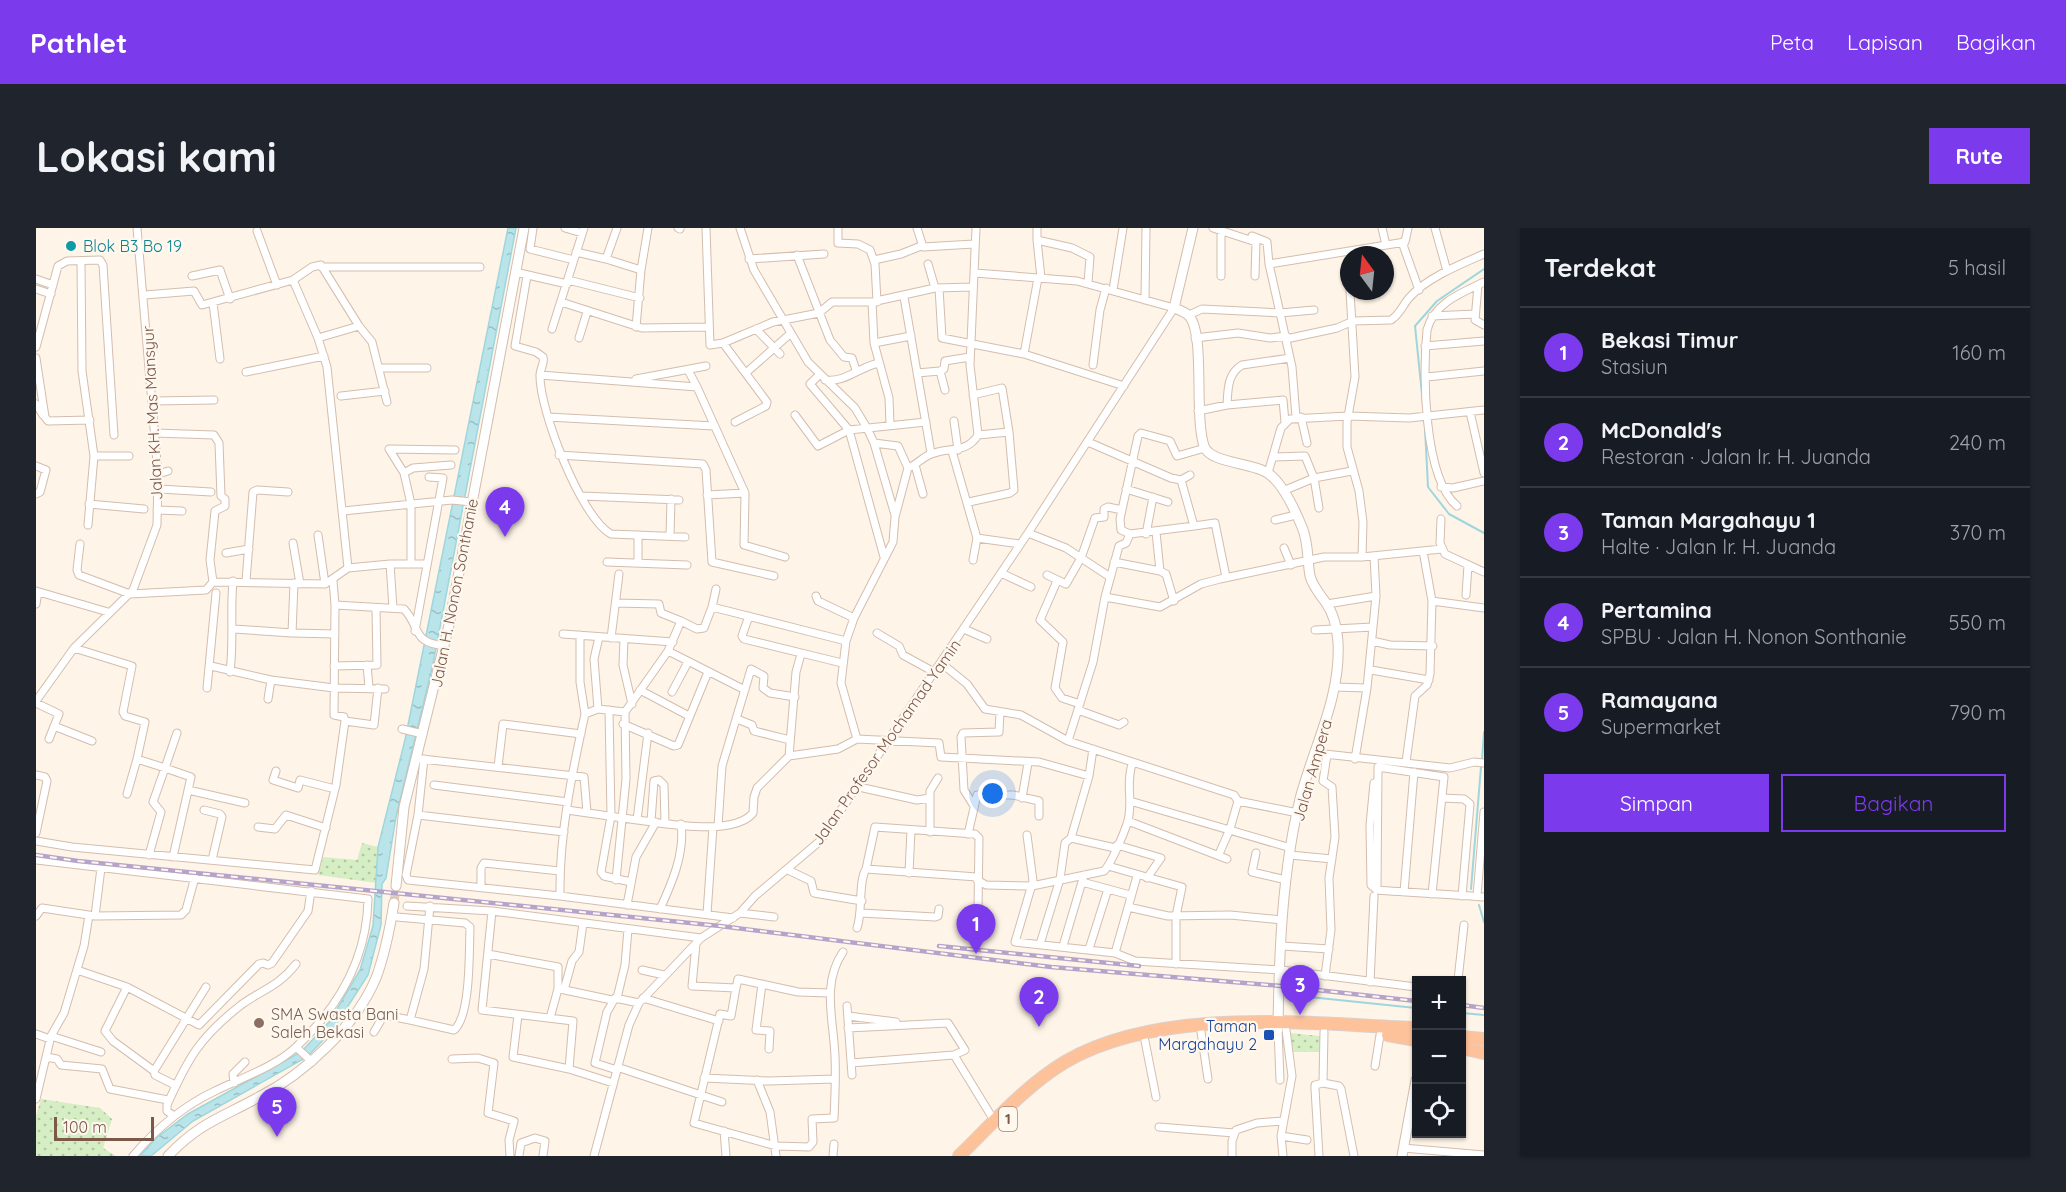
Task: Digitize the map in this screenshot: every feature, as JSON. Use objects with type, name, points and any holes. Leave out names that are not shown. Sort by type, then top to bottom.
[{"type":"highway","name":"1","points":[[959,1156],[994,1122],[1079,1054],[1144,1034],[1217,1023],[1412,1030]]},
{"type":"highway","name":"1","points":[[969,1156],[1045,1080],[1097,1054],[1145,1041],[1201,1032],[1281,1027],[1324,1032],[1378,1030],[1412,1037]]},
{"type":"highway","points":[[1466,1030],[1484,1032]]},
{"type":"highway","points":[[1466,1038],[1484,1040]]},
{"type":"highway","points":[[1466,1049],[1484,1053]]},
{"type":"street","name":"Jalan KH. Mas Mansyur","points":[[36,702],[74,648],[108,612],[130,594],[138,582],[157,525],[158,474],[145,295],[137,228]]},
{"type":"street","name":"Jalan H. Nonon Sonthanie","points":[[396,886],[404,807],[420,759],[420,734],[441,646],[524,228]]},
{"type":"street","points":[[533,228],[530,249],[574,260]]},
{"type":"street","points":[[552,329],[583,230],[565,228]]},
{"type":"street","points":[[606,259],[617,228]]},
{"type":"street","points":[[636,327],[641,270],[648,228]]},
{"type":"street","points":[[706,228],[709,344],[723,343],[784,320],[819,313],[832,302],[874,302],[937,288],[973,287]]},
{"type":"street","points":[[740,228],[749,259],[808,362],[855,408],[867,428],[874,443],[895,517]]},
{"type":"street","points":[[838,228],[838,243],[858,244],[867,248],[874,260],[874,343],[889,398],[890,424]]},
{"type":"street","points":[[917,228],[921,246]]},
{"type":"street","points":[[857,739],[843,691],[842,663],[846,641],[854,618],[893,542],[895,517],[911,467],[931,453],[955,450],[971,444],[978,435],[970,357],[976,228]]},
{"type":"street","points":[[1024,354],[1039,278],[1037,228]]},
{"type":"street","points":[[1093,365],[1100,310],[1109,289],[1123,228]]},
{"type":"street","points":[[1145,300],[1146,228]]},
{"type":"street","points":[[1174,308],[1193,228]]},
{"type":"street","points":[[1382,228],[1386,245]]},
{"type":"street","points":[[1269,264],[1402,242],[1407,240],[1408,228]]},
{"type":"street","points":[[1436,228],[1447,271]]},
{"type":"street","points":[[1221,229],[1265,240],[1290,358],[1299,417],[1307,443]]},
{"type":"street","points":[[1221,229],[1221,276]]},
{"type":"street","points":[[1221,229],[1256,242],[1255,276]]},
{"type":"street","points":[[257,231],[277,285]]},
{"type":"street","points":[[1037,240],[1072,248],[1090,257],[1088,283]]},
{"type":"street","points":[[1402,242],[1419,290]]},
{"type":"street","points":[[874,260],[901,254],[921,246],[974,244]]},
{"type":"street","points":[[576,252],[641,270]]},
{"type":"street","points":[[749,259],[824,254]]},
{"type":"street","points":[[1196,338],[1238,333],[1286,338],[1337,328],[1353,321],[1391,320],[1404,309],[1408,298],[1419,290],[1447,271],[1484,254]]},
{"type":"street","points":[[797,255],[812,288],[830,340],[844,357],[852,358],[856,370]]},
{"type":"street","points":[[36,347],[61,263],[99,259],[103,265],[114,435]]},
{"type":"street","points":[[81,262],[82,362],[94,456],[88,525]]},
{"type":"street","points":[[928,264],[937,288],[941,336],[970,345],[1024,354],[1124,386]]},
{"type":"street","points":[[145,295],[194,291],[202,305],[293,280],[315,266],[480,267]]},
{"type":"street","points":[[322,267],[359,326],[372,342],[387,402]]},
{"type":"street","points":[[192,276],[220,270],[230,299]]},
{"type":"street","points":[[515,272],[640,298]]},
{"type":"street","points":[[975,273],[1088,283],[1174,308],[1189,315],[1196,338],[1198,411],[1204,448],[1208,454],[1220,459],[1241,462],[1268,473],[1285,422],[1282,400],[1227,405],[1198,411]]},
{"type":"street","points":[[527,276],[515,346],[540,354],[544,361],[540,375],[548,417],[559,455],[582,496],[605,531],[611,534],[685,537]]},
{"type":"street","points":[[36,279],[53,285]]},
{"type":"street","points":[[293,280],[324,356],[335,429],[348,568]]},
{"type":"street","points":[[1481,283],[1475,320],[1484,325]]},
{"type":"street","points":[[1457,506],[1446,497],[1433,464],[1425,346],[1432,316],[1453,297],[1481,283]]},
{"type":"street","points":[[36,289],[51,294]]},
{"type":"street","points":[[904,297],[931,453]]},
{"type":"street","points":[[1351,300],[1355,376],[1347,447],[1363,522],[1362,557]]},
{"type":"street","points":[[561,302],[636,327],[668,329],[709,327]]},
{"type":"street","points":[[213,303],[220,359]]},
{"type":"street","name":"Jalan Profesor Mochamad Yamin","points":[[594,1156],[629,1025],[641,1001],[699,941],[740,913],[755,896],[820,841],[859,788],[1174,308]]},
{"type":"street","points":[[1189,315],[1199,309],[1214,308],[1280,313],[1314,310]]},
{"type":"street","points":[[579,339],[586,312]]},
{"type":"street","points":[[1432,316],[1475,314]]},
{"type":"street","points":[[318,338],[359,326]]},
{"type":"street","points":[[756,329],[777,351]]},
{"type":"street","points":[[747,372],[777,351],[791,333]]},
{"type":"street","points":[[874,343],[911,336]]},
{"type":"street","points":[[723,343],[747,372],[767,403],[735,422]]},
{"type":"street","points":[[1425,346],[1484,344]]},
{"type":"street","points":[[246,372],[324,356]]},
{"type":"street","points":[[917,373],[940,371],[944,369],[945,361],[970,357]]},
{"type":"street","points":[[36,358],[45,417]]},
{"type":"street","points":[[1227,405],[1229,382],[1236,369],[1290,358]]},
{"type":"street","points":[[879,363],[856,370],[840,381],[822,377],[810,382],[849,430],[884,557]]},
{"type":"street","points":[[627,381],[706,366]]},
{"type":"street","points":[[380,368],[427,368]]},
{"type":"street","points":[[688,370],[744,494],[744,545],[785,557]]},
{"type":"street","points":[[940,371],[945,390]]},
{"type":"street","points":[[1427,377],[1484,371]]},
{"type":"street","points":[[540,375],[697,387]]},
{"type":"street","points":[[969,502],[1010,494],[1014,490],[1009,432],[1002,388],[973,395]]},
{"type":"street","points":[[341,396],[385,391]]},
{"type":"street","points":[[153,401],[214,400]]},
{"type":"street","points":[[36,404],[51,422],[90,420]]},
{"type":"street","points":[[1285,422],[1299,417],[1428,416],[1484,410]]},
{"type":"street","points":[[1470,412],[1484,473]]},
{"type":"street","points":[[795,415],[816,446],[849,430],[926,422]]},
{"type":"street","points":[[548,417],[714,426]]},
{"type":"street","points":[[954,422],[955,450],[977,537],[973,560]]},
{"type":"street","points":[[978,435],[1009,432]]},
{"type":"street","points":[[155,433],[214,435],[219,442],[221,496],[225,499],[225,506],[215,511],[210,560],[213,582]]},
{"type":"street","points":[[1204,448],[1177,456],[1170,441],[1141,433],[1138,436],[1126,489],[1121,530],[1130,534],[1146,534],[1215,523],[1226,577]]},
{"type":"street","points":[[1088,442],[1181,480],[1191,475]]},
{"type":"street","points":[[874,443],[898,446],[911,467],[923,494]]},
{"type":"street","points":[[411,563],[411,504],[404,473],[389,449],[455,450]]},
{"type":"street","points":[[559,455],[703,464],[706,470],[713,563],[774,576]]},
{"type":"street","points":[[94,456],[129,456]]},
{"type":"street","points":[[1274,457],[1305,456],[1314,478],[1318,508]]},
{"type":"street","points":[[404,473],[413,468],[451,465]]},
{"type":"street","points":[[36,466],[46,470],[40,492],[36,495]]},
{"type":"street","points":[[158,474],[168,471]]},
{"type":"street","points":[[1283,491],[1314,478],[1352,471]]},
{"type":"street","name":"Jalan Ampera","points":[[1268,473],[1283,491],[1307,543],[1314,588],[1327,604],[1336,630],[1338,660],[1335,687],[1298,813],[1291,851],[1282,920],[1281,1027]]},
{"type":"street","points":[[415,632],[442,476],[429,477]]},
{"type":"street","points":[[1181,480],[1194,526]]},
{"type":"street","points":[[1441,487],[1484,482]]},
{"type":"street","points":[[159,489],[211,492]]},
{"type":"street","points":[[1126,489],[1168,502]]},
{"type":"street","points":[[246,581],[253,492],[256,490],[288,492]]},
{"type":"street","points":[[707,495],[744,494]]},
{"type":"street","points":[[582,496],[679,500]]},
{"type":"street","points":[[1146,534],[1153,497]]},
{"type":"street","points":[[343,511],[452,500],[469,502]]},
{"type":"street","points":[[670,536],[671,500]]},
{"type":"street","points":[[89,504],[144,509]]},
{"type":"street","points":[[1047,575],[1066,584],[1081,558],[1095,519],[1104,517],[1104,509],[1108,507],[1122,510]]},
{"type":"street","points":[[157,510],[182,511]]},
{"type":"street","points":[[1275,520],[1296,515]]},
{"type":"street","points":[[1441,519],[1442,549],[1448,556],[1484,572]]},
{"type":"street","points":[[1156,532],[1160,571]]},
{"type":"street","points":[[1028,533],[1054,542],[1110,577]]},
{"type":"street","points":[[1068,741],[1093,662],[1114,562],[1119,546],[1126,543],[1130,534]]},
{"type":"street","points":[[638,535],[638,563]]},
{"type":"street","points":[[318,536],[325,584]]},
{"type":"street","points":[[977,537],[1020,544]]},
{"type":"street","points":[[292,633],[297,584],[294,543]]},
{"type":"street","points":[[80,544],[77,570],[79,574],[130,594],[206,590],[213,582],[325,584],[333,581],[348,568],[390,564],[427,564]]},
{"type":"street","points":[[1284,548],[1291,565]]},
{"type":"street","points":[[226,553],[249,549]]},
{"type":"street","points":[[1105,597],[1153,607],[1167,605],[1201,584],[1324,557],[1362,557],[1442,549]]},
{"type":"street","points":[[1406,762],[1415,696],[1429,680],[1433,646],[1432,601],[1423,551]]},
{"type":"street","points":[[1355,759],[1371,670],[1376,596],[1374,556]]},
{"type":"street","points":[[607,562],[687,565]]},
{"type":"street","points":[[1114,562],[1166,574],[1174,601]]},
{"type":"street","points":[[390,564],[393,608]]},
{"type":"street","points":[[1466,596],[1468,565]]},
{"type":"street","points":[[1001,573],[1031,587]]},
{"type":"street","points":[[611,638],[619,574]]},
{"type":"street","points":[[230,672],[234,629],[230,613],[233,581]]},
{"type":"street","points":[[36,841],[313,871],[317,867],[335,789],[345,722],[344,717],[334,715],[335,605],[333,581]]},
{"type":"street","points":[[1057,581],[1040,620],[1063,642],[1055,688],[1062,698],[1079,707],[1119,725],[1124,722]]},
{"type":"street","points":[[616,603],[659,604],[662,614],[697,629],[704,628],[716,589]]},
{"type":"street","points":[[36,604],[37,591],[108,612]]},
{"type":"street","points":[[207,688],[216,593]]},
{"type":"street","points":[[816,596],[818,601],[854,618]]},
{"type":"street","points":[[1327,604],[1376,596]]},
{"type":"street","points":[[1432,601],[1484,608]]},
{"type":"street","points":[[335,605],[393,608],[406,611],[415,632],[424,642],[441,646]]},
{"type":"street","points":[[712,607],[846,641]]},
{"type":"street","points":[[334,666],[377,663],[376,608]]},
{"type":"street","points":[[749,616],[742,638],[842,663]]},
{"type":"street","points":[[616,880],[626,779],[623,724],[625,712],[668,651],[681,621]]},
{"type":"street","points":[[1315,630],[1373,627]]},
{"type":"street","points":[[964,628],[987,639]]},
{"type":"street","points":[[234,629],[335,634]]},
{"type":"street","points":[[877,633],[899,646],[904,656],[934,672]]},
{"type":"street","points":[[563,634],[673,642]]},
{"type":"street","points":[[560,896],[564,832],[585,714],[580,674],[580,635]]},
{"type":"street","points":[[598,709],[594,659],[599,637]]},
{"type":"street","points":[[624,639],[623,665],[632,704]]},
{"type":"street","points":[[1372,641],[1390,645],[1433,646]]},
{"type":"street","points":[[74,648],[132,666],[123,712],[124,716],[146,723],[127,794]]},
{"type":"street","points":[[668,651],[745,690]]},
{"type":"street","points":[[789,756],[796,672],[801,654]]},
{"type":"street","points":[[672,692],[688,662]]},
{"type":"street","points":[[941,663],[967,684],[985,709],[1021,715],[1068,741],[1132,764],[1234,795],[1238,801],[1298,813]]},
{"type":"street","points":[[367,665],[369,687]]},
{"type":"street","points":[[210,666],[271,680],[334,688],[382,689],[374,725],[345,722]]},
{"type":"street","points":[[707,914],[722,766],[752,669],[764,676],[763,688],[770,693],[795,697]]},
{"type":"street","points":[[1371,670],[1429,680]]},
{"type":"street","points":[[623,724],[677,746],[708,672]]},
{"type":"street","points":[[268,699],[271,680]]},
{"type":"street","points":[[1335,687],[1367,688]]},
{"type":"street","points":[[640,690],[689,716]]},
{"type":"street","points":[[36,702],[58,711],[49,739]]},
{"type":"street","points":[[585,714],[598,709],[625,712]]},
{"type":"street","points":[[609,710],[611,816],[601,872],[603,876],[631,882]]},
{"type":"street","points":[[974,806],[964,790],[963,733],[999,732],[1000,712]]},
{"type":"street","points":[[737,720],[752,725],[754,731],[790,740]]},
{"type":"street","points":[[498,767],[503,724],[580,734]]},
{"type":"street","points":[[54,726],[92,741]]},
{"type":"street","points":[[404,730],[420,734]]},
{"type":"street","points":[[149,855],[161,812],[153,801],[177,733]]},
{"type":"street","points":[[637,820],[648,733]]},
{"type":"street","points":[[434,785],[568,806],[586,812],[622,818],[716,827],[737,823],[751,816],[755,792],[759,785],[789,756],[838,749],[857,739],[939,743],[941,757],[1050,765],[1089,776]]},
{"type":"street","points":[[1040,944],[1060,879],[1065,843],[1071,838],[1089,776],[1093,749]]},
{"type":"street","points":[[1317,751],[1327,755],[1355,759],[1406,762],[1450,768],[1474,762],[1484,763]]},
{"type":"street","points":[[1325,976],[1329,949],[1335,825],[1332,787],[1323,781],[1327,755]]},
{"type":"street","points":[[137,759],[191,777],[173,857]]},
{"type":"street","points":[[586,812],[586,780],[584,777],[420,759],[418,815],[406,875],[408,880],[733,918]]},
{"type":"street","points":[[1376,893],[1371,885],[1370,857],[1377,760]]},
{"type":"street","points":[[1022,798],[1028,763]]},
{"type":"street","points":[[866,870],[977,879],[986,885],[1032,886],[1060,879],[1083,878],[1104,871],[1128,821],[1130,801],[1127,787],[1132,764]]},
{"type":"street","points":[[1370,982],[1376,893],[1378,767],[1444,777],[1432,894]]},
{"type":"street","points":[[276,771],[273,780],[294,788],[298,788],[300,780],[335,789]]},
{"type":"street","points":[[1404,892],[1414,772]]},
{"type":"street","points":[[36,775],[47,780],[36,833]]},
{"type":"street","points":[[930,832],[931,788],[939,778]]},
{"type":"street","points":[[627,905],[636,856],[654,822],[654,782],[659,780],[664,785],[665,823]]},
{"type":"street","points":[[859,788],[917,800],[930,798]]},
{"type":"street","points":[[188,790],[245,803]]},
{"type":"street","points":[[968,834],[975,797],[983,794],[1014,795],[1039,801],[1039,816]]},
{"type":"street","points":[[1442,798],[1464,799],[1470,804],[1462,896]]},
{"type":"street","points":[[1130,801],[1230,829],[1291,851],[1332,859]]},
{"type":"street","points":[[1219,854],[1230,829],[1238,801]]},
{"type":"street","points":[[204,810],[222,817],[212,860]]},
{"type":"street","points":[[1376,893],[1404,892],[1480,897],[1484,812]]},
{"type":"street","points":[[258,827],[275,829],[286,814],[326,828]]},
{"type":"street","points":[[418,815],[564,832]]},
{"type":"street","points":[[1128,821],[1219,854],[1227,859]]},
{"type":"street","points":[[660,909],[677,866],[682,841],[681,824]]},
{"type":"street","points":[[857,928],[861,914],[863,876],[875,827],[979,835],[978,910]]},
{"type":"street","points":[[909,873],[911,830]]},
{"type":"street","points":[[1027,835],[1032,886],[1014,942],[1115,953],[1135,961],[1281,970],[1412,987]]},
{"type":"street","points":[[1071,838],[1116,846],[1161,858],[1147,878]]},
{"type":"street","points":[[1256,853],[1252,872],[1287,880]]},
{"type":"street","points":[[36,860],[368,898],[363,944],[350,977],[338,999],[296,1047],[174,1116],[133,1156]]},
{"type":"street","points":[[481,887],[484,863],[560,871]]},
{"type":"street","points":[[1108,866],[1182,887],[1176,916],[1176,964]]},
{"type":"street","points":[[36,1099],[50,1037],[64,1012],[77,970],[92,915],[101,868]]},
{"type":"street","points":[[788,870],[810,880],[814,893],[862,901]]},
{"type":"street","points":[[1115,953],[1137,876]]},
{"type":"street","points":[[36,916],[42,908],[92,915],[181,915],[186,911],[195,877]]},
{"type":"street","points":[[1083,878],[1107,889],[1130,895]]},
{"type":"street","points":[[1063,946],[1083,878]]},
{"type":"street","points":[[1089,949],[1107,889]]},
{"type":"street","points":[[77,970],[127,987],[200,1025],[259,964],[272,963],[306,913],[311,891]]},
{"type":"street","points":[[168,1156],[189,1134],[259,1098],[312,1062],[339,1033],[375,980],[389,932],[394,903]]},
{"type":"street","points":[[406,906],[492,911],[699,941],[691,985],[736,988]]},
{"type":"street","points":[[410,1020],[423,977],[430,906]]},
{"type":"street","points":[[1128,907],[1176,916],[1230,915],[1282,920]]},
{"type":"street","points":[[861,914],[935,917],[938,916],[939,909]]},
{"type":"street","points":[[492,911],[481,1008],[573,1021],[568,1069]]},
{"type":"street","points":[[740,913],[774,917]]},
{"type":"street","points":[[374,1032],[384,1015],[454,1030],[462,1021],[470,926],[465,923],[397,917]]},
{"type":"street","points":[[550,1018],[572,961],[579,952],[583,923]]},
{"type":"street","points":[[1459,976],[1464,925]]},
{"type":"street","points":[[628,929],[625,965],[614,999],[607,1012],[595,1061],[722,1102]]},
{"type":"street","points":[[1282,946],[1329,949]]},
{"type":"street","points":[[830,993],[798,992],[738,980],[731,1016],[720,1014],[694,1123],[776,1146],[809,1147],[813,1142],[812,1119],[834,1118],[835,1079],[830,993],[832,973],[843,952]]},
{"type":"street","points":[[488,954],[556,965],[560,974],[561,989]]},
{"type":"street","points":[[174,1116],[166,1109],[168,1100],[201,1041],[241,1006],[278,984],[296,964]]},
{"type":"street","points":[[642,970],[664,975]]},
{"type":"street","points":[[762,984],[756,1030],[770,1031],[769,1049]]},
{"type":"street","points":[[127,987],[115,1015],[105,1030],[113,1041],[154,1071],[154,1075],[175,1085]]},
{"type":"street","points":[[154,1071],[206,987]]},
{"type":"street","points":[[561,989],[614,999],[641,1001],[719,1021]]},
{"type":"street","points":[[847,1005],[852,1075]]},
{"type":"street","points":[[518,1015],[512,1056],[568,1069],[613,1083]]},
{"type":"street","points":[[848,1016],[917,1024]]},
{"type":"street","points":[[848,1028],[948,1023],[965,1050],[954,1055],[851,1063]]},
{"type":"street","points":[[1280,1080],[1281,1027]]},
{"type":"street","points":[[1281,1027],[1292,1076],[1281,1136],[1283,1156]]},
{"type":"street","points":[[1375,1066],[1378,1030]]},
{"type":"street","points":[[1201,1032],[1208,1079]]},
{"type":"street","points":[[1323,1083],[1324,1032]]},
{"type":"street","points":[[36,1034],[101,1052]]},
{"type":"street","points":[[1145,1041],[1156,1097]]},
{"type":"street","points":[[296,1047],[312,1062]]},
{"type":"street","points":[[954,1055],[994,1122]]},
{"type":"street","points":[[46,1057],[57,1059],[61,1065],[86,1070],[102,1070],[110,1089],[168,1100]]},
{"type":"street","points":[[452,1059],[478,1058],[494,1063],[488,1113],[514,1121],[509,1140],[510,1156]]},
{"type":"street","points":[[234,1083],[233,1074],[245,1062]]},
{"type":"street","points":[[704,1078],[835,1079]]},
{"type":"street","points":[[757,1080],[770,1112],[776,1156]]},
{"type":"street","points":[[1319,1156],[1315,1085],[1323,1083],[1339,1086],[1341,1089],[1354,1156]]},
{"type":"street","points":[[1415,1084],[1403,1152],[1484,1155]]},
{"type":"street","points":[[1158,1127],[1234,1133],[1243,1127],[1283,1121]]},
{"type":"street","points":[[724,1131],[726,1156]]},
{"type":"street","points":[[1232,1156],[1234,1133]]},
{"type":"street","points":[[1281,1136],[1307,1140]]},
{"type":"street","points":[[519,1156],[521,1143],[535,1138],[546,1141],[543,1156]]},
{"type":"street","points":[[833,1156],[834,1144]]},
{"type":"green space","points":[[362,843],[378,847],[377,883],[318,875],[323,857],[357,860]]},
{"type":"green space","points":[[1290,1033],[1320,1036],[1320,1052],[1291,1052]]},
{"type":"green space","points":[[41,1099],[100,1108],[112,1119],[103,1148],[116,1156],[36,1156],[36,1116]]},
{"type":"water","points":[[508,228],[516,228],[433,664],[396,817],[386,878],[382,884],[381,925],[368,975],[332,1031],[307,1057],[193,1121],[151,1156],[140,1156],[156,1138],[188,1114],[301,1052],[330,1021],[360,970],[373,926],[378,847],[405,740]]},
{"type":"waterway","points":[[1423,404],[1415,326],[1437,301],[1484,269]]},
{"type":"waterway","points":[[1425,429],[1428,487],[1449,514],[1484,533]]},
{"type":"waterway","points":[[1482,760],[1484,732]]},
{"type":"waterway","points":[[1471,889],[1481,767]]},
{"type":"waterway","points":[[1479,905],[1484,922]]},
{"type":"waterway","points":[[1290,995],[1412,1008]]},
{"type":"waterway","points":[[1466,1013],[1484,1015]]},
{"type":"tunnel","points":[[394,903],[396,886]]},
{"type":"railway","points":[[36,855],[720,926],[1051,967],[1281,986],[1412,1001]]},
{"type":"railway","points":[[939,946],[1139,966]]},
{"type":"railway","points":[[1466,1006],[1484,1008]]},
{"type":"place","name":"Blok B3 Bo 19","points":[[71,246]]},
{"type":"place","name":"Pertamina","points":[[505,537]]},
{"type":"place","name":"Bekasi Timur","points":[[976,954]]},
{"type":"place","name":"Taman Margahayu 1","points":[[1300,1015]]},
{"type":"place","name":"SMA Swasta Bani Saleh Bekasi","points":[[259,1023]]},
{"type":"place","name":"McDonald's","points":[[1039,1027]]},
{"type":"place","name":"Taman Margahayu 2","points":[[1269,1035]]},
{"type":"place","name":"Ramayana","points":[[277,1137]]}]
